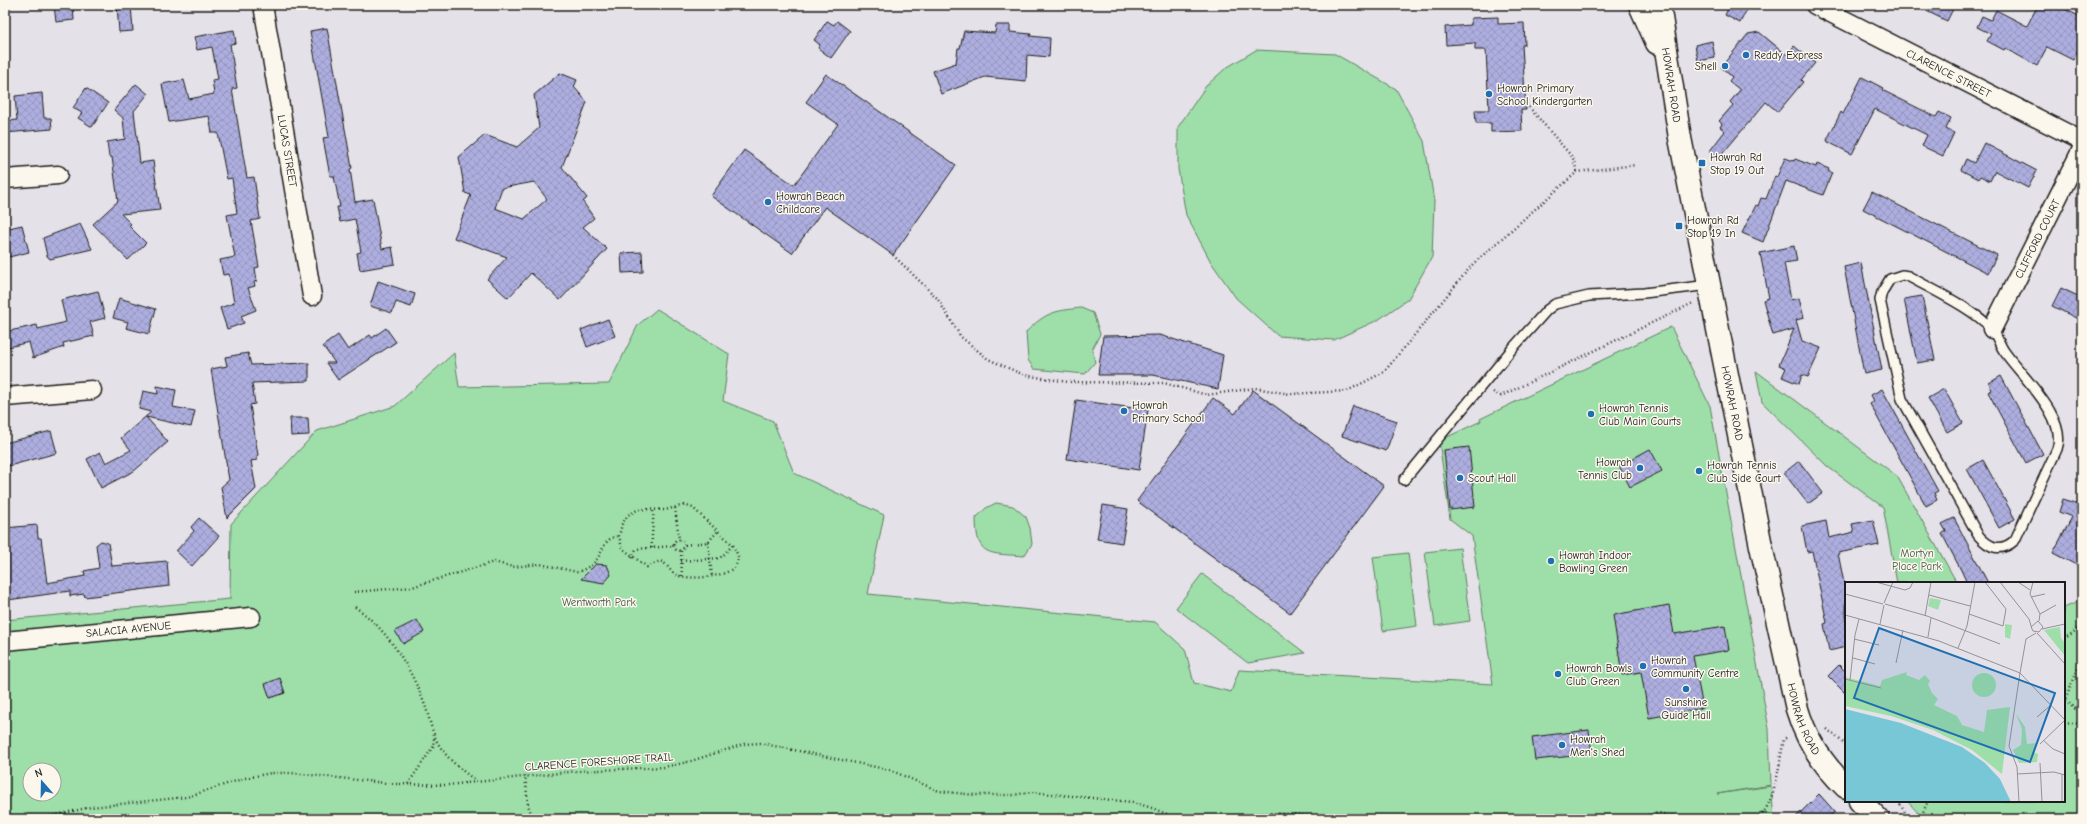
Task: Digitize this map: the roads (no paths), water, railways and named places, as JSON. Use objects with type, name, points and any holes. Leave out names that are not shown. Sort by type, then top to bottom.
[{"type":"street","name":"LUCAS STREET","points":[[263,5],[312,296]]},
{"type":"street","points":[[1640,5],[1667,64]]},
{"type":"street","name":"CLARENCE STREET","points":[[1815,5],[2082,141]]},
{"type":"street","name":"HOWRAH ROAD","points":[[1661,8],[1667,64],[1704,294],[1797,709],[1804,731],[1813,749],[1824,764],[1845,786]]},
{"type":"street","name":"CLIFFORD COURT","points":[[1992,329],[2082,150]]},
{"type":"street","points":[[5,179],[58,175]]},
{"type":"street","points":[[5,397],[92,390]]},
{"type":"street","name":"SALACIA AVENUE","points":[[5,641],[251,617]]},
{"type":"street","points":[[1861,802],[1878,819]]},
{"type":"lane","points":[[1897,276],[1908,276],[1977,316],[1992,329],[2004,353],[2025,376],[2043,400],[2054,422],[2059,443],[2015,540],[2008,546],[2002,548],[1989,546],[1978,535],[1902,399],[1880,300],[1882,292],[1890,279],[1897,276]]},
{"type":"lane","points":[[1404,480],[1535,323],[1555,304],[1589,296],[1644,293],[1704,294]]},
{"type":"place","name":"Reddy Express","points":[[1746,55]]},
{"type":"place","name":"Shell","points":[[1725,66]]},
{"type":"place","name":"Howrah Primary School Kindergarten","points":[[1489,94]]},
{"type":"place","name":"Howrah Rd Stop 19 Out","points":[[1702,163]]},
{"type":"place","name":"Howrah Beach Childcare","points":[[768,202]]},
{"type":"place","name":"Howrah Rd Stop 19 In","points":[[1679,226]]},
{"type":"place","name":"Howrah Primary School","points":[[1124,411]]},
{"type":"place","name":"Howrah Tennis Club Main Courts","points":[[1591,414]]},
{"type":"place","name":"Howrah Tennis Club","points":[[1640,468]]},
{"type":"place","name":"Howrah Tennis Club Side Court","points":[[1699,471]]},
{"type":"place","name":"Scout Hall","points":[[1460,478]]},
{"type":"place","name":"Howrah Indoor Bowling Green","points":[[1551,561]]},
{"type":"place","name":"Howrah Community Centre","points":[[1643,666]]},
{"type":"place","name":"Howrah Bowls Club Green","points":[[1558,674]]},
{"type":"place","name":"Sunshine Guide Hall","points":[[1686,689]]},
{"type":"place","name":"Howrah Men's Shed","points":[[1562,745]]},
{"type":"park label","name":"Mortyn Place Park","points":[[1917,559]]},
{"type":"park label","name":"Wentworth Park","points":[[599,602]]}]
